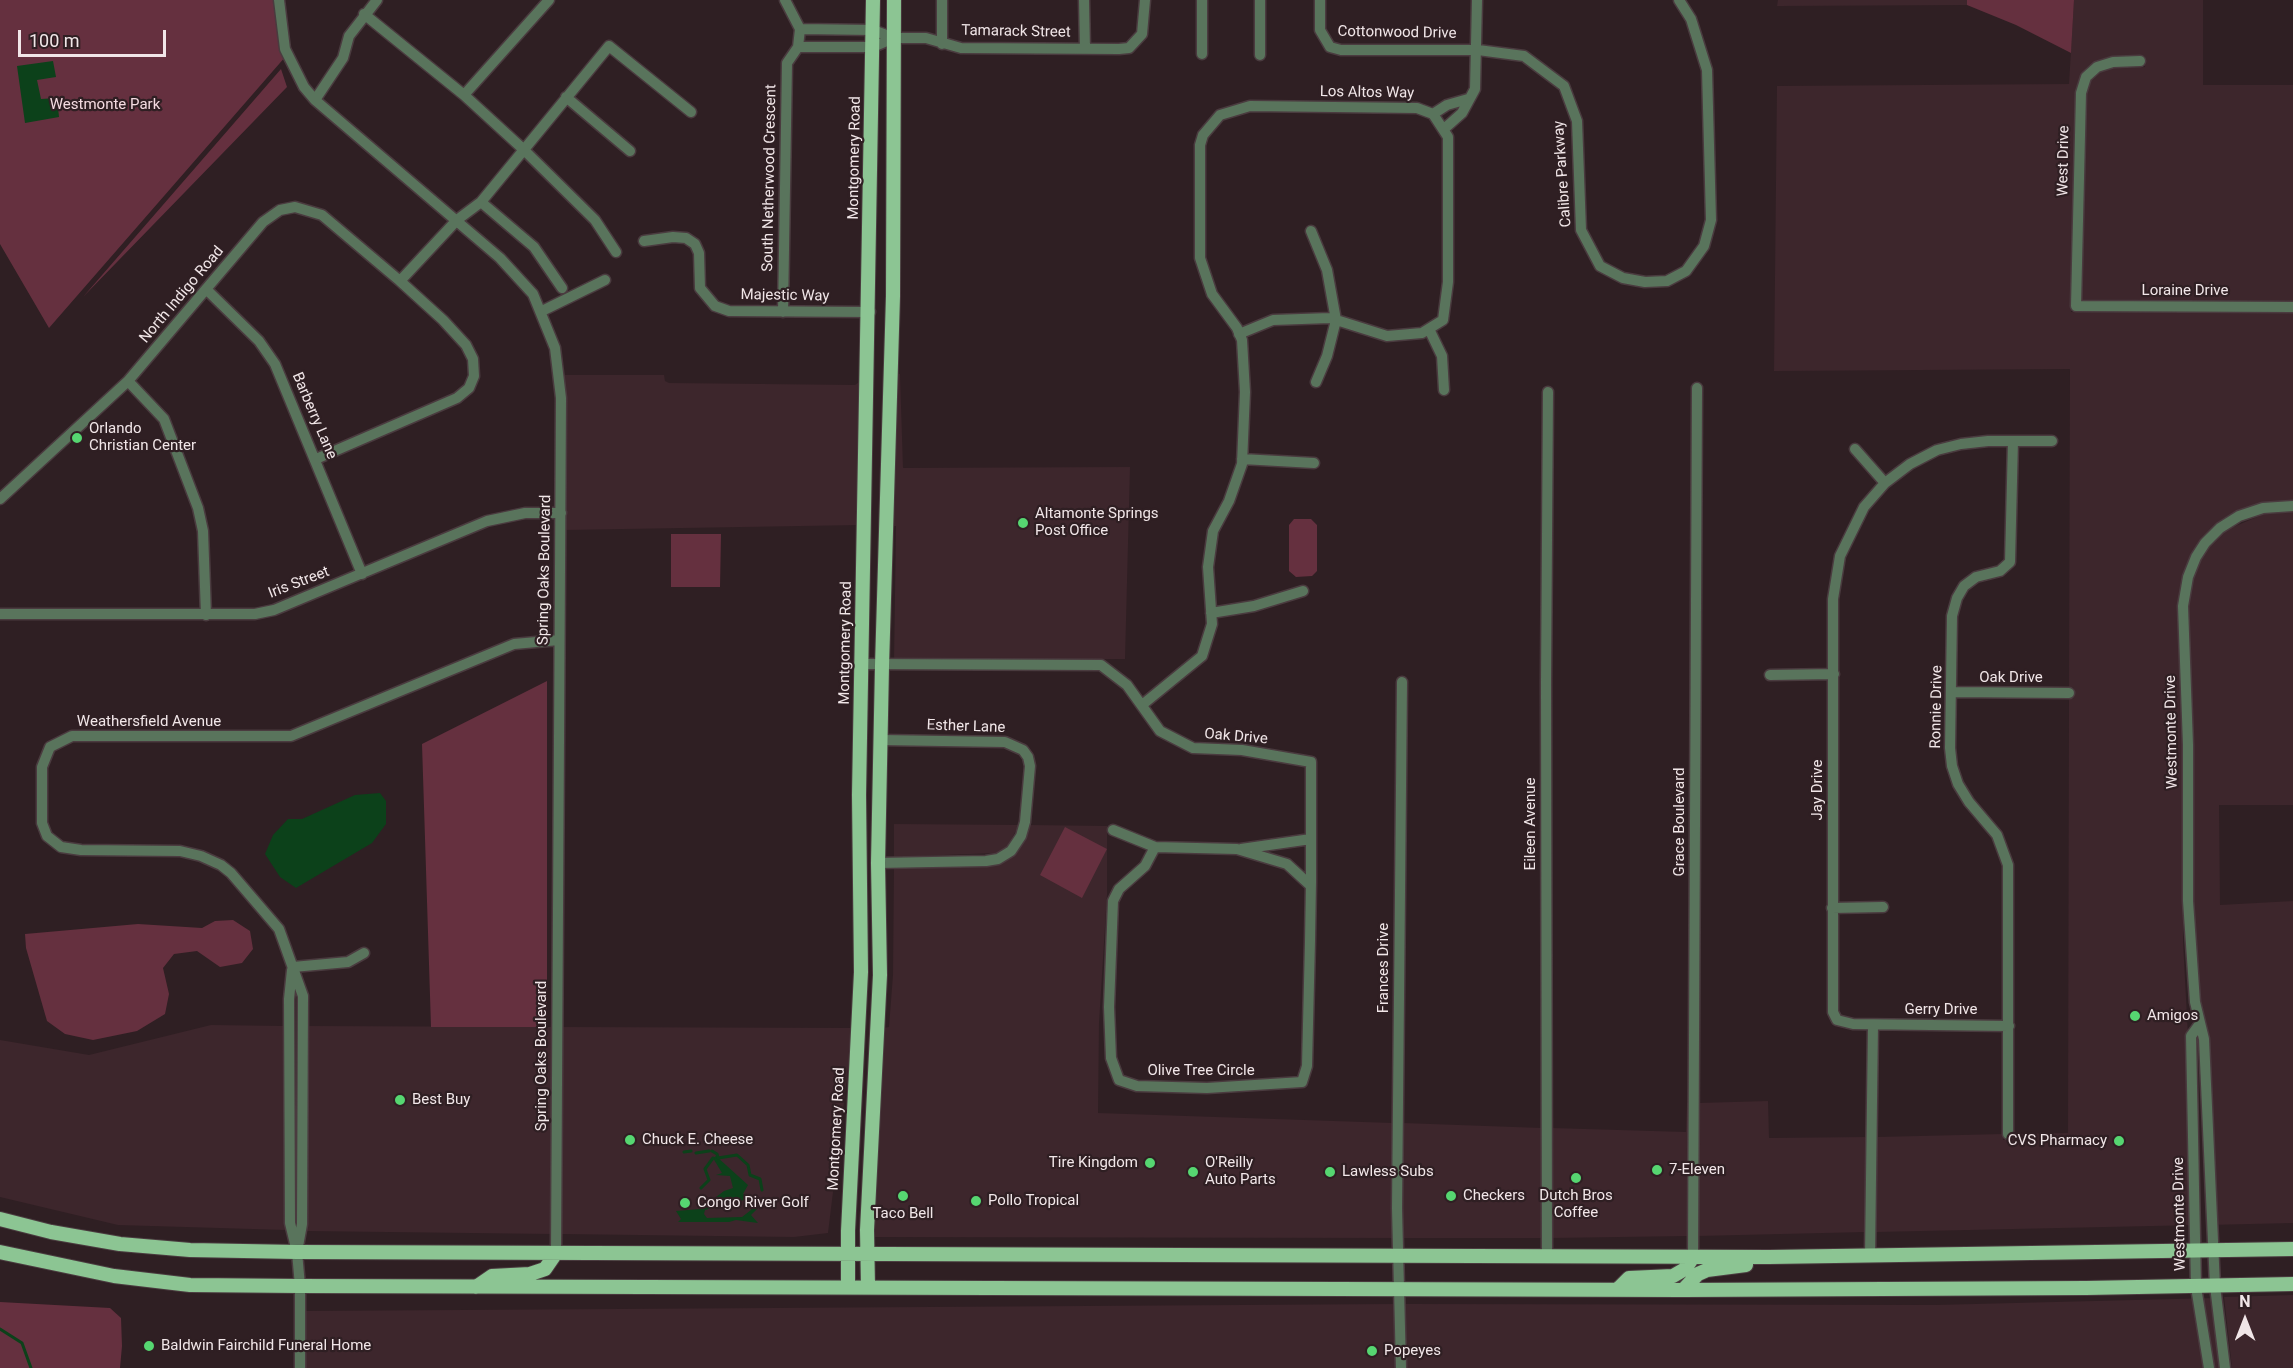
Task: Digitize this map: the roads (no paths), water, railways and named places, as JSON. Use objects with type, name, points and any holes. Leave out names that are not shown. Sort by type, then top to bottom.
[{"type":"main road","name":"Montgomery Road","points":[[848,1287],[861,972],[859,795],[870,312],[873,0]]},
{"type":"main road","points":[[868,1287],[867,1255],[879,986],[878,863],[888,472],[894,0]]},
{"type":"main road","points":[[871,197],[893,197]]},
{"type":"main road","points":[[866,458],[888,472]]},
{"type":"main road","points":[[859,795],[865,817],[865,838],[868,851],[878,863]]},
{"type":"main road","points":[[0,1219],[51,1232],[120,1244],[190,1250],[297,1252],[1807,1257],[2293,1249]]},
{"type":"main road","points":[[0,1252],[47,1264],[190,1285],[1683,1290],[2196,1287],[2293,1284]]},
{"type":"main road","points":[[476,1287],[492,1276],[530,1274],[545,1269],[556,1253]]},
{"type":"main road","points":[[1617,1290],[1629,1278],[1673,1276],[1685,1269],[1693,1257]]},
{"type":"main road","points":[[1683,1290],[1698,1274],[1707,1270],[1807,1257]]},
{"type":"street","name":"Spring Oaks Boulevard","points":[[279,0],[285,49],[294,69],[315,100],[457,220],[520,279],[533,294],[542,311],[555,348],[560,371],[561,513],[556,1253]]},
{"type":"street","points":[[315,100],[343,58],[349,36],[377,0]]},
{"type":"street","points":[[464,95],[549,0]]},
{"type":"street","points":[[785,0],[800,29]]},
{"type":"street","points":[[942,0],[942,44]]},
{"type":"street","points":[[1084,0],[1085,49]]},
{"type":"street","name":"Tamarack Street","points":[[800,29],[873,30],[894,38],[926,39],[961,48],[1119,49],[1136,43],[1145,23],[1144,0]]},
{"type":"street","points":[[1202,0],[1202,54]]},
{"type":"street","points":[[1260,0],[1260,55]]},
{"type":"street","name":"Cottonwood Drive","points":[[1320,0],[1320,30],[1330,47],[1341,50],[1478,50]]},
{"type":"street","points":[[1444,129],[1462,113],[1475,89],[1478,50],[1477,0]]},
{"type":"street","name":"Calibre Parkway","points":[[1478,50],[1524,56],[1564,86],[1577,121],[1581,230],[1593,256],[1600,266],[1623,278],[1645,282],[1667,281],[1686,271],[1704,246],[1711,220],[1707,70],[1691,19],[1679,0]]},
{"type":"street","points":[[364,14],[464,95],[523,149],[595,220],[616,252]]},
{"type":"street","name":"South Netherwood Crescent","points":[[783,312],[788,63],[798,47],[800,29]]},
{"type":"street","name":"Tamarack Street","points":[[798,47],[873,47],[894,38]]},
{"type":"street","points":[[400,281],[457,220],[481,202],[609,46],[691,112]]},
{"type":"street","name":"West Drive","points":[[2076,306],[2081,93],[2086,77],[2097,67],[2113,62],[2140,61]]},
{"type":"street","points":[[566,97],[630,151]]},
{"type":"street","points":[[1433,114],[1447,105],[1468,99]]},
{"type":"street","name":"Los Altos Way","points":[[1142,705],[1202,656],[1212,624],[1208,567],[1213,531],[1229,501],[1242,459],[1245,392],[1239,334],[1212,294],[1200,258],[1200,146],[1203,135],[1220,115],[1250,106],[1417,108],[1433,114],[1448,137],[1448,282],[1443,320],[1429,329]]},
{"type":"street","points":[[481,202],[534,247],[562,288]]},
{"type":"street","name":"North Indigo Road","points":[[0,499],[128,381],[263,222],[279,210],[295,207],[322,215],[400,281],[466,345],[473,359],[474,376],[469,388],[458,398],[316,459]]},
{"type":"street","points":[[1311,231],[1327,270],[1335,320],[1327,356],[1316,382]]},
{"type":"street","name":"Majestic Way","points":[[644,241],[673,237],[686,238],[694,244],[699,253],[700,288],[715,306],[729,311],[870,312]]},
{"type":"street","points":[[542,311],[605,280]]},
{"type":"street","name":"Barberry Lane","points":[[206,289],[260,341],[275,364],[362,574]]},
{"type":"street","name":"Loraine Drive","points":[[2076,306],[2293,307]]},
{"type":"street","points":[[1239,334],[1273,320],[1335,320],[1387,336],[1422,333],[1429,329],[1442,356],[1444,390]]},
{"type":"street","points":[[128,381],[164,419],[198,508],[204,540],[206,615]]},
{"type":"street","name":"Grace Boulevard","points":[[1693,1257],[1697,388]]},
{"type":"street","name":"Eileen Avenue","points":[[1547,1256],[1548,392]]},
{"type":"street","name":"Ronnie Drive","points":[[2008,1134],[2008,865],[1997,835],[1969,802],[1952,766],[1952,616],[1957,598],[1964,586],[1976,577],[2000,571],[2010,562],[2013,441]]},
{"type":"street","name":"Jay Drive","points":[[1873,1025],[1844,1023],[1837,1020],[1833,1012],[1833,599],[1840,556],[1864,507],[1886,483],[1910,464],[1937,450],[1960,444],[2052,441]]},
{"type":"street","points":[[1855,449],[1886,483]]},
{"type":"street","points":[[1242,459],[1314,463]]},
{"type":"street","name":"Westmonte Drive","points":[[2225,1368],[2215,1286],[2204,1039],[2195,1002],[2188,901],[2188,745],[2183,606],[2188,577],[2205,543],[2223,526],[2239,516],[2263,508],[2293,506]]},
{"type":"street","name":"Iris Street","points":[[0,614],[255,614],[274,610],[487,521],[525,513],[561,513]]},
{"type":"street","points":[[1211,614],[1254,606],[1303,591]]},
{"type":"street","name":"Weathersfield Avenue","points":[[300,1368],[300,1286],[297,1252],[290,1223],[289,999],[293,967],[279,929],[258,902],[221,865],[180,851],[81,850],[61,847],[47,836],[42,823],[42,767],[50,747],[72,736],[291,736],[514,644],[559,640]]},
{"type":"street","name":"Oak Drive","points":[[862,664],[882,666],[1101,665],[1127,685],[1160,731],[1193,748],[1242,750],[1311,762],[1311,839]]},
{"type":"street","points":[[1770,675],[1834,674]]},
{"type":"street","name":"Frances Drive","points":[[1401,1368],[1397,1254],[1402,682]]},
{"type":"street","name":"Oak Drive","points":[[1952,692],[2069,693]]},
{"type":"street","name":"Esther Lane","points":[[878,863],[986,861],[998,859],[1011,851],[1021,836],[1025,822],[1030,766],[1023,750],[1005,742],[881,740]]},
{"type":"street","points":[[1113,830],[1155,847],[1237,849],[1311,839]]},
{"type":"street","name":"Olive Tree Circle","points":[[1155,847],[1146,866],[1119,888],[1113,901],[1109,1006],[1111,1058],[1119,1080],[1137,1086],[1207,1088],[1302,1082],[1307,1066],[1311,839]]},
{"type":"street","points":[[1237,849],[1287,864],[1311,886]]},
{"type":"street","points":[[1832,908],[1883,908]]},
{"type":"street","points":[[293,967],[348,962],[364,953]]},
{"type":"street","points":[[1870,1256],[1873,1025]]},
{"type":"street","name":"Gerry Drive","points":[[1873,1025],[2009,1026]]},
{"type":"street","name":"Westmonte Drive","points":[[2199,1025],[2191,1036],[2196,1287],[2198,1311],[2209,1368]]},
{"type":"waterway","points":[[684,1152],[691,1151]]},
{"type":"waterway","points":[[696,1153],[709,1151]]},
{"type":"waterway","points":[[712,1151],[717,1154],[718,1158],[737,1155],[748,1165],[750,1175],[760,1179],[762,1190]]},
{"type":"waterway","points":[[701,1188],[709,1180],[705,1169],[713,1158]]},
{"type":"waterway","points":[[0,1329],[22,1343],[31,1368]]},
{"type":"place","name":"Orlando Christian Center","points":[[77,438]]},
{"type":"place","name":"Altamonte Springs Post Office","points":[[1023,523]]},
{"type":"place","name":"Amigos","points":[[2135,1016]]},
{"type":"place","name":"Best Buy","points":[[400,1100]]},
{"type":"place","name":"Chuck E. Cheese","points":[[630,1140]]},
{"type":"place","name":"CVS Pharmacy","points":[[2119,1141]]},
{"type":"place","name":"Tire Kingdom","points":[[1150,1163]]},
{"type":"place","name":"7-Eleven","points":[[1657,1170]]},
{"type":"place","name":"O'Reilly Auto Parts","points":[[1193,1172]]},
{"type":"place","name":"Lawless Subs","points":[[1330,1172]]},
{"type":"place","name":"Dutch Bros Coffee","points":[[1576,1178]]},
{"type":"place","name":"Taco Bell","points":[[903,1196]]},
{"type":"place","name":"Checkers","points":[[1451,1196]]},
{"type":"place","name":"Pollo Tropical","points":[[976,1201]]},
{"type":"place","name":"Congo River Golf","points":[[685,1203]]},
{"type":"place","name":"Baldwin Fairchild Funeral Home","points":[[149,1346]]},
{"type":"place","name":"Popeyes","points":[[1372,1351]]},
{"type":"park label","name":"Westmonte Park","points":[[105,105]]}]
